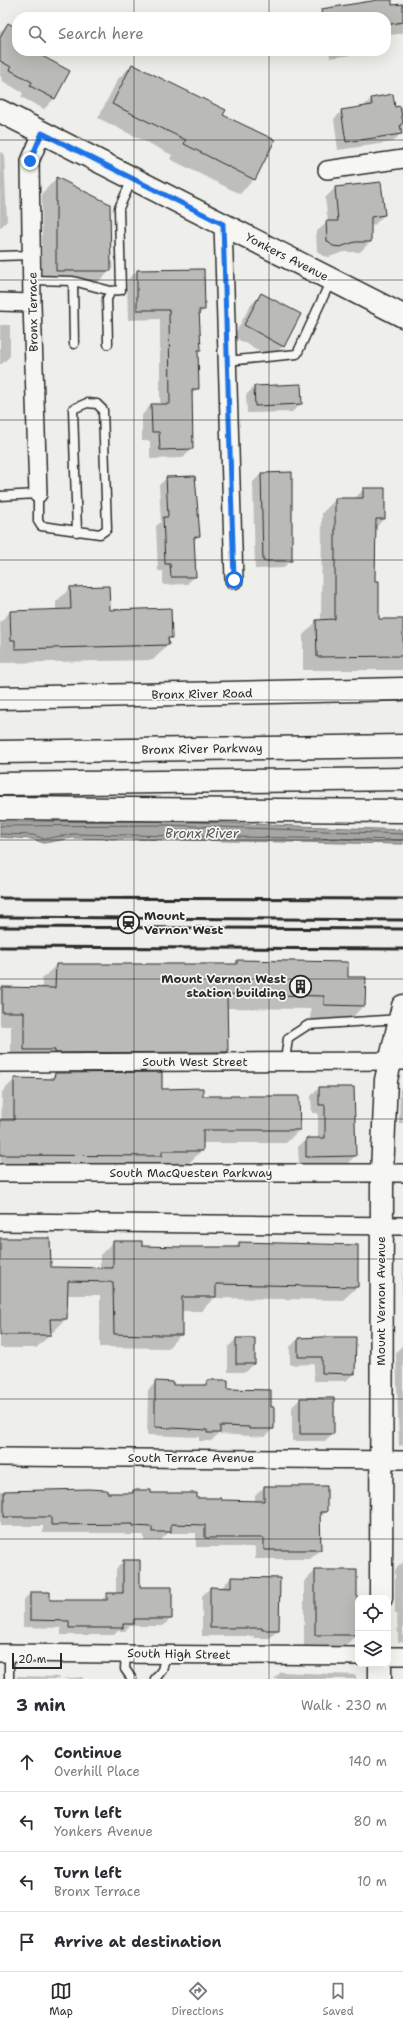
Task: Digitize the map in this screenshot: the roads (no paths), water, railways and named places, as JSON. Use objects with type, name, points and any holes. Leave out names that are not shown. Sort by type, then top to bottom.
[{"type":"main road","name":"Yonkers Avenue","points":[[0,111],[403,316]]},
{"type":"main road","name":"Bronx River Road","points":[[0,698],[403,689]]},
{"type":"main road","name":"Bronx River Parkway","points":[[0,752],[403,746]]},
{"type":"main road","points":[[0,784],[403,780]]},
{"type":"main road","points":[[0,808],[171,811],[403,811]]},
{"type":"main road","name":"Mount Vernon Avenue","points":[[381,1595],[382,1460],[380,1226],[392,1173],[386,1080],[397,1061],[401,1012]]},
{"type":"main road","points":[[380,1667],[380,1679]]},
{"type":"street","name":"Bronx Terrace","points":[[38,494],[32,303],[30,161],[42,133]]},
{"type":"street","points":[[327,170],[403,159]]},
{"type":"street","points":[[223,224],[234,580]]},
{"type":"street","points":[[0,302],[32,303]]},
{"type":"street","name":"South West Street","points":[[0,1063],[397,1061]]},
{"type":"street","name":"South MacQuesten Parkway","points":[[0,1173],[392,1173]]},
{"type":"street","points":[[0,1222],[403,1226]]},
{"type":"street","name":"South Terrace Avenue","points":[[0,1457],[403,1460]]},
{"type":"street","name":"South High Street","points":[[4,1653],[355,1656]]},
{"type":"street","points":[[391,1656],[403,1656]]},
{"type":"lane","points":[[32,280],[73,281],[111,291],[121,290],[119,208],[132,179]]},
{"type":"lane","points":[[0,256],[31,255]]},
{"type":"lane","points":[[227,361],[297,354],[331,279]]},
{"type":"lane","points":[[73,281],[74,344]]},
{"type":"lane","points":[[108,344],[106,299],[111,291]]},
{"type":"lane","points":[[0,496],[38,494],[38,521],[41,526],[77,532],[100,534],[107,530],[103,410],[97,404],[87,404],[73,409],[77,532]]},
{"type":"lane","points":[[285,1062],[288,1038],[308,1025],[401,1012]]},
{"type":"lane","points":[[4,1653],[9,1679]]},
{"type":"lane","points":[[126,1654],[125,1669],[132,1679]]},
{"type":"lane","points":[[156,1679],[162,1670],[166,1654]]},
{"type":"water","name":"Bronx River","points":[[168,821],[403,830],[403,844],[72,838],[44,843],[32,839],[0,837],[0,822]]},
{"type":"railway","points":[[0,898],[403,899]]},
{"type":"railway","points":[[0,917],[403,920]]},
{"type":"railway","points":[[0,927],[403,929]]},
{"type":"railway","points":[[0,947],[403,949]]},
{"type":"place","name":"Mount Vernon West","points":[[128,923]]},
{"type":"place","name":"Mount Vernon West station building","points":[[301,986]]}]
